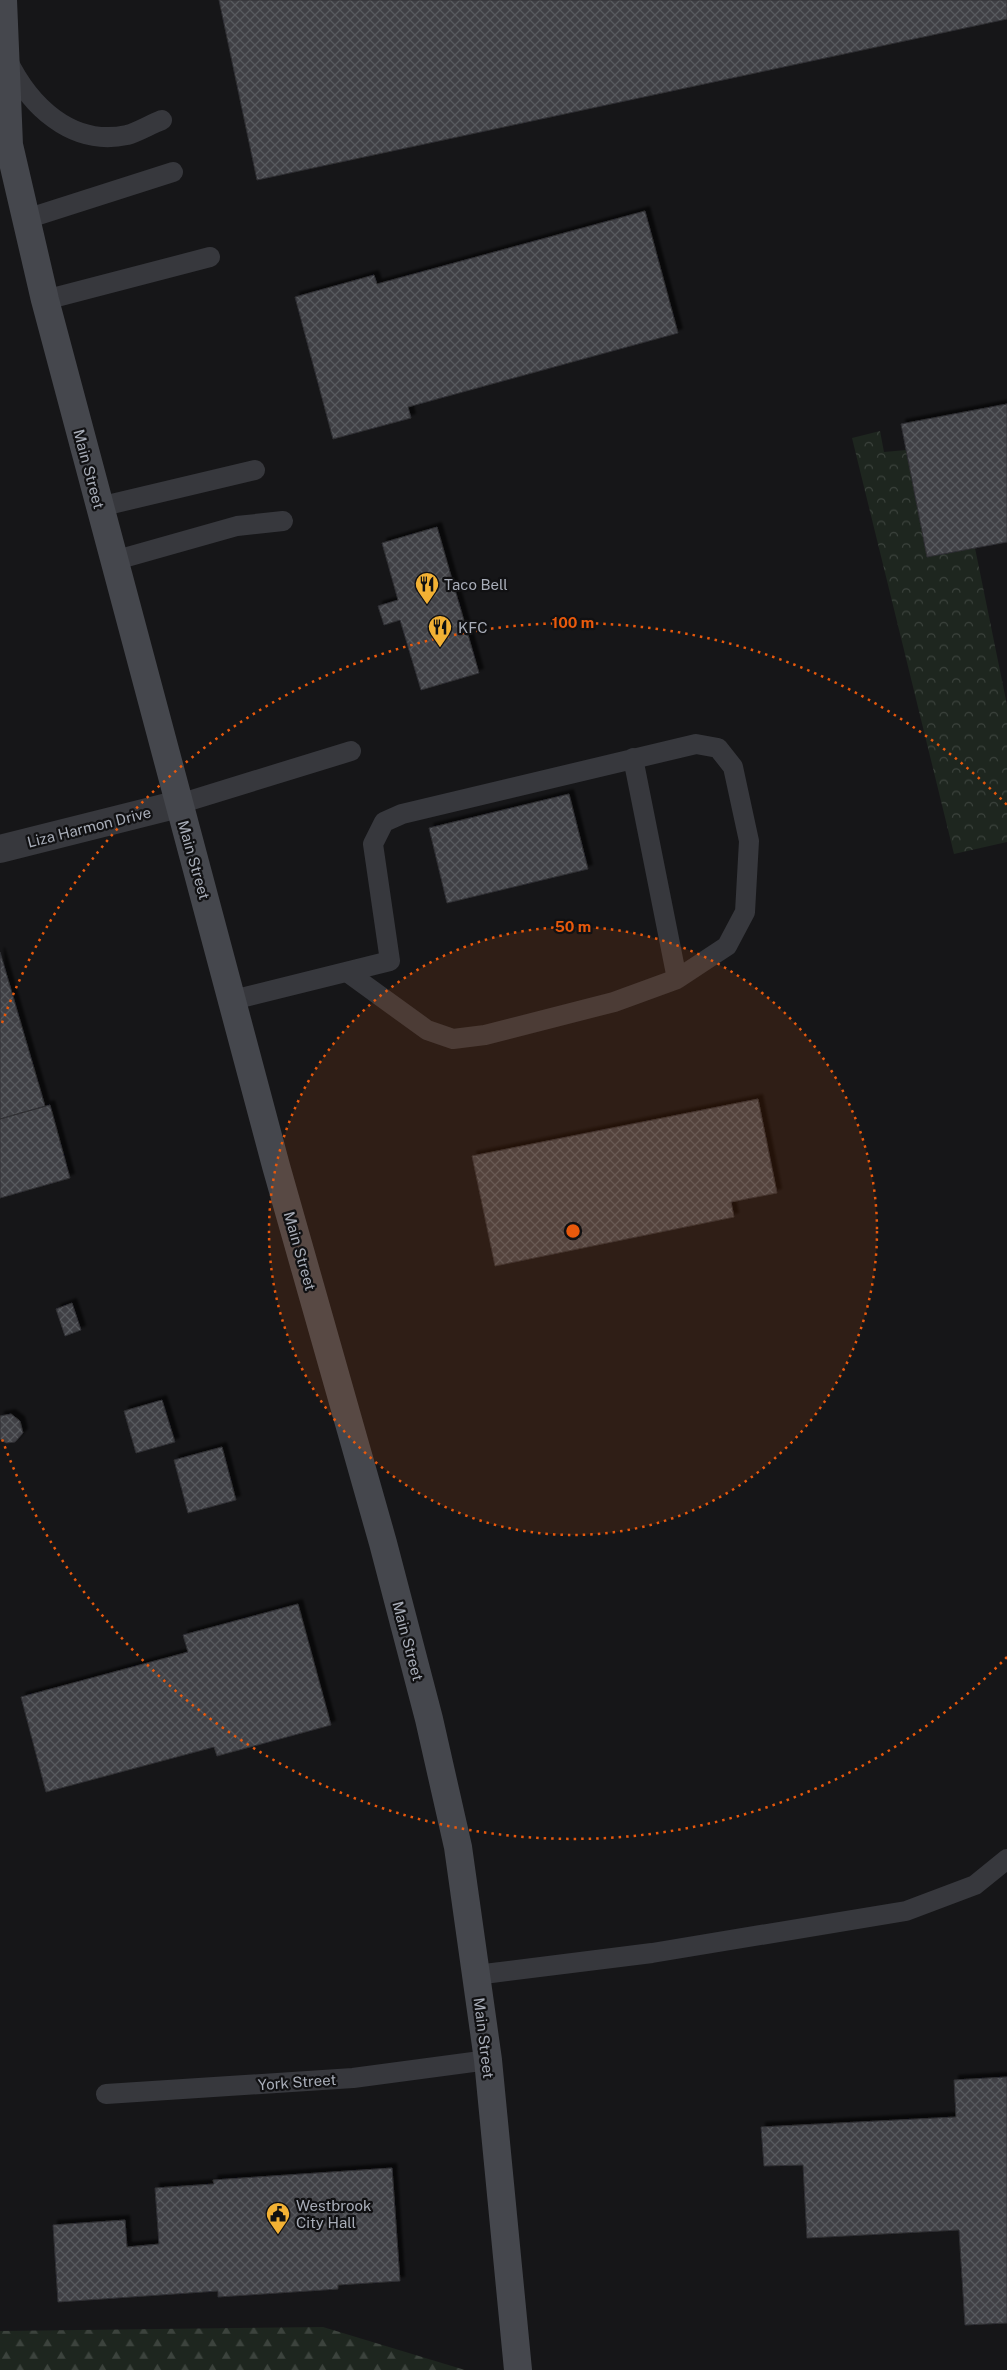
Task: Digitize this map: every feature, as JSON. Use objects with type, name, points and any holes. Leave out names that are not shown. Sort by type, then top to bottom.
[{"type":"main road","name":"Main Street","points":[[3,0],[5,55],[4,137],[113,562],[233,1000],[276,1166],[383,1543],[429,1719],[458,1847],[488,2060],[518,2370]]},
{"type":"street","name":"Liza Harmon Drive","points":[[0,849],[179,804]]},
{"type":"lane","points":[[5,55],[15,75],[51,119],[88,136],[127,135],[162,120]]},
{"type":"lane","points":[[26,219],[173,172]]},
{"type":"lane","points":[[45,300],[210,257]]},
{"type":"lane","points":[[99,507],[255,470]]},
{"type":"lane","points":[[113,562],[237,526],[283,521]]},
{"type":"lane","points":[[233,1000],[347,972],[390,962],[373,844],[384,822],[402,814],[696,744],[718,748],[733,767],[749,841],[745,912],[727,946],[677,979],[614,1002],[485,1035],[453,1039],[427,1030],[347,972]]},
{"type":"lane","points":[[179,804],[351,751]]},
{"type":"lane","points":[[633,758],[677,979]]},
{"type":"lane","points":[[476,1975],[652,1954],[906,1911],[975,1885],[1007,1859]]},
{"type":"lane","name":"York Street","points":[[106,2094],[353,2078],[488,2060]]},
{"type":"green space","points":[[880,431],[884,452],[906,450],[927,557],[975,548],[1007,705],[1007,842],[954,854],[852,438]]},
{"type":"green space","points":[[323,2327],[465,2370],[0,2370],[0,2331]]},
{"type":"building","points":[[219,0],[1007,0],[1007,19],[257,180]]},
{"type":"building","points":[[645,211],[678,333],[408,407],[411,418],[333,439],[295,297],[374,275],[377,284]]},
{"type":"building","points":[[1007,404],[1007,542],[927,557],[901,424]]},
{"type":"building","points":[[437,527],[479,673],[421,690],[400,620],[384,625],[378,606],[398,600],[382,543]]},
{"type":"building","points":[[569,794],[588,869],[447,903],[429,828]]},
{"type":"building","points":[[0,952],[45,1106],[0,1119]]},
{"type":"building","points":[[758,1099],[777,1193],[731,1202],[734,1217],[495,1266],[472,1156]]},
{"type":"building","points":[[50,1105],[70,1178],[0,1198],[0,1119]]},
{"type":"building","points":[[72,1303],[81,1330],[65,1336],[56,1309]]},
{"type":"building","points":[[162,1400],[175,1442],[136,1453],[124,1411]]},
{"type":"building","points":[[11,1414],[20,1421],[23,1433],[15,1442],[6,1443],[0,1439],[0,1416]]},
{"type":"building","points":[[222,1447],[236,1500],[188,1513],[174,1460]]},
{"type":"building","points":[[298,1604],[331,1725],[217,1756],[214,1747],[46,1792],[21,1697],[188,1652],[183,1635]]},
{"type":"building","points":[[1007,2077],[1007,2323],[965,2325],[959,2230],[807,2238],[803,2165],[764,2166],[761,2127],[956,2117],[954,2080]]},
{"type":"building","name":"Westbrook City Hall","points":[[392,2168],[400,2281],[338,2285],[338,2289],[218,2297],[218,2291],[58,2302],[53,2225],[125,2220],[127,2247],[159,2244],[155,2188],[214,2184],[213,2180]]},
{"type":"place","name":"Taco Bell","points":[[427,605]]},
{"type":"place","name":"KFC","points":[[440,648]]},
{"type":"place","name":"Westbrook City Hall","points":[[278,2235]]}]
